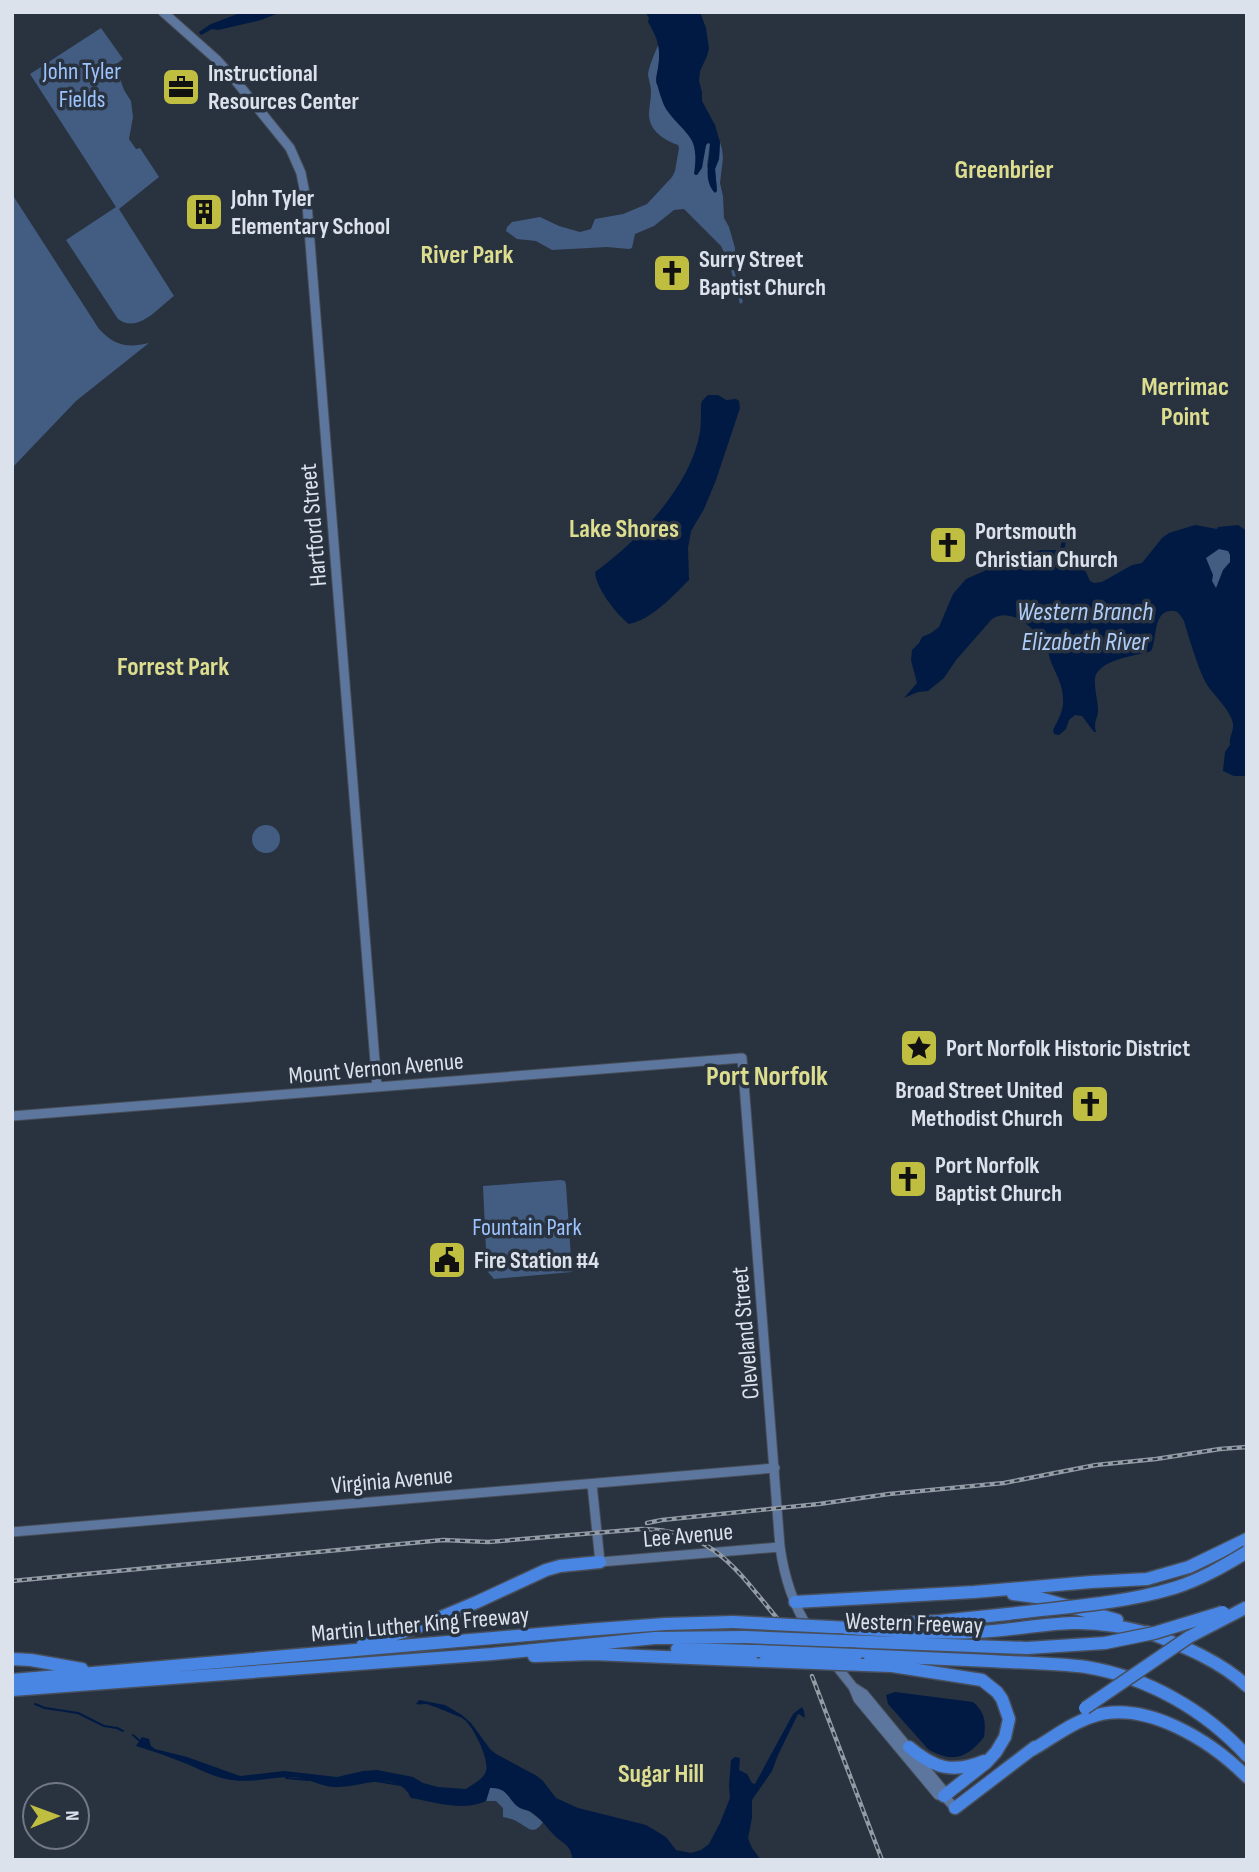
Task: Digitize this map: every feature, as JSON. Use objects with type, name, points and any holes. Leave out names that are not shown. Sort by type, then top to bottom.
[{"type":"highway","points":[[795,1602],[1147,1580],[1208,1559],[1247,1539]]},
{"type":"highway","name":"Western Freeway","points":[[832,1627],[940,1621],[1114,1601],[1175,1588],[1214,1572],[1247,1552]]},
{"type":"highway","points":[[323,1654],[413,1629],[546,1570],[600,1562]]},
{"type":"highway","points":[[974,1592],[1036,1597],[1111,1618],[1197,1653],[1247,1686]]},
{"type":"highway","points":[[955,1808],[1085,1708],[1189,1637],[1247,1605]]},
{"type":"highway","name":"Western Freeway","points":[[575,1645],[687,1637],[745,1637],[1027,1648],[1105,1643],[1144,1636],[1247,1605]]},
{"type":"highway","name":"Martin Luther King Freeway","points":[[12,1680],[665,1624],[733,1622],[832,1627]]},
{"type":"highway","points":[[832,1627],[954,1633],[1092,1623],[1134,1629],[1158,1636]]},
{"type":"highway","points":[[575,1645],[860,1660],[1058,1664],[1102,1671],[1139,1682],[1174,1698],[1212,1723],[1247,1756]]},
{"type":"highway","name":"Martin Luther King Freeway","points":[[12,1693],[575,1645]]},
{"type":"highway","points":[[492,1654],[761,1656]]},
{"type":"highway","points":[[12,1659],[90,1670],[120,1671]]},
{"type":"highway","points":[[860,1660],[982,1680],[1002,1699],[1009,1718],[1005,1737],[990,1758],[944,1796]]},
{"type":"highway","points":[[1030,1751],[1089,1717],[1106,1713],[1133,1713],[1153,1718],[1189,1735],[1218,1752],[1247,1777]]},
{"type":"highway","points":[[909,1747],[925,1761],[944,1768],[971,1766],[990,1758]]},
{"type":"street","name":"Hartford Street","points":[[163,12],[236,80],[289,148],[297,162],[304,185],[377,1087]]},
{"type":"street","name":"Mount Vernon Avenue","points":[[12,1116],[742,1058]]},
{"type":"street","name":"Cleveland Street","points":[[742,1058],[783,1569],[803,1620],[853,1687]]},
{"type":"street","name":"Virginia Avenue","points":[[12,1532],[775,1468]]},
{"type":"street","points":[[592,1483],[600,1562]]},
{"type":"street","name":"Lee Avenue","points":[[600,1562],[780,1547]]},
{"type":"street","points":[[853,1687],[864,1694],[909,1747],[955,1808]]},
{"type":"street","points":[[853,1687],[858,1699],[938,1795],[944,1796]]},
{"type":"green space","name":"John Tyler Fields","points":[[101,28],[123,59],[115,65],[131,101],[133,117],[129,139],[136,149],[140,148],[159,177],[119,209],[174,296],[148,318],[133,323],[118,319],[66,240],[116,207],[30,74]]},
{"type":"green space","points":[[659,44],[656,83],[663,102],[693,141],[697,158],[695,175],[701,168],[706,145],[710,143],[707,166],[717,190],[715,169],[719,159],[720,142],[723,158],[720,183],[724,218],[735,248],[734,270],[743,302],[740,304],[729,263],[721,246],[684,209],[674,210],[654,226],[635,234],[632,248],[629,249],[607,247],[552,250],[536,241],[517,239],[506,231],[512,222],[540,217],[580,232],[591,229],[595,219],[623,214],[647,204],[672,177],[678,145],[658,134],[649,114],[651,92],[648,72]]},
{"type":"green space","points":[[12,194],[99,329],[110,339],[122,344],[149,343],[76,401],[12,468]]},
{"type":"green space","points":[[1238,544],[1215,612],[1198,552]]},
{"type":"green space","points":[[266,825],[276,829],[280,839],[276,849],[266,853],[256,849],[252,839],[256,829]]},
{"type":"green space","name":"Fountain Park","points":[[565,1181],[566,1185],[572,1272],[494,1279],[487,1271],[483,1186]]},
{"type":"green space","points":[[490,1788],[504,1791],[518,1806],[543,1822],[533,1830],[503,1817],[503,1808],[496,1801],[486,1801]]},
{"type":"water","points":[[243,12],[281,12],[261,20],[212,29],[201,35],[199,32],[211,24]]},
{"type":"water","points":[[645,12],[700,12],[709,49],[700,71],[702,101],[715,125],[720,142],[719,159],[715,169],[715,193],[708,176],[710,144],[706,145],[702,168],[697,175],[694,174],[693,143],[662,100],[656,80],[658,44]]},
{"type":"water","points":[[708,395],[718,395],[726,400],[736,399],[740,408],[716,480],[691,531],[688,548],[689,580],[653,613],[629,624],[608,600],[595,572],[645,528],[674,492],[695,452],[700,432],[701,405]]},
{"type":"water","name":"Western Branch Elizabeth River","points":[[1195,525],[1217,529],[1238,525],[1247,531],[1247,776],[1234,776],[1223,771],[1225,752],[1230,745],[1233,729],[1232,719],[1206,683],[1184,621],[1175,611],[1165,612],[1158,620],[1151,651],[1111,662],[1098,672],[1095,678],[1098,710],[1096,732],[1082,716],[1075,715],[1069,720],[1066,729],[1059,735],[1054,734],[1053,730],[1063,707],[1063,694],[1046,646],[1030,627],[1007,615],[992,619],[944,678],[928,691],[904,698],[917,683],[911,660],[912,650],[922,637],[939,627],[953,594],[966,579],[1041,550],[1060,550],[1062,540],[1066,541],[1064,551],[1079,557],[1078,562],[1090,581],[1102,582],[1132,565],[1142,563],[1169,533]],"holes":[[[1219,549],[1228,551],[1230,562],[1223,570],[1216,588],[1206,558]]]},
{"type":"water","points":[[895,1692],[973,1702],[984,1718],[984,1737],[971,1750],[959,1756],[944,1756],[928,1749],[888,1704],[886,1695]]},
{"type":"water","points":[[419,1700],[445,1705],[462,1715],[490,1749],[537,1776],[556,1798],[578,1808],[646,1825],[666,1837],[676,1850],[691,1853],[709,1844],[720,1823],[730,1798],[731,1760],[740,1758],[739,1770],[747,1774],[755,1784],[793,1714],[802,1707],[805,1718],[798,1714],[772,1771],[752,1800],[748,1838],[761,1860],[573,1860],[568,1847],[538,1817],[520,1808],[505,1792],[496,1788],[490,1788],[486,1801],[459,1806],[411,1798],[396,1783],[387,1781],[333,1787],[291,1777],[232,1780],[214,1776],[136,1746],[142,1737],[149,1739],[155,1749],[240,1776],[284,1771],[337,1777],[377,1770],[413,1777],[438,1787],[466,1789],[481,1779],[487,1766],[475,1734],[462,1718],[426,1704],[416,1704]]},
{"type":"waterway","points":[[35,1704],[78,1713],[104,1726],[123,1731]]},
{"type":"waterway","points":[[133,1735],[141,1742]]},
{"type":"waterway","points":[[286,1778],[308,1780]]},
{"type":"waterway","points":[[376,1781],[401,1785]]},
{"type":"railway","points":[[647,1523],[1004,1483],[1096,1465],[1247,1447]]},
{"type":"railway","points":[[12,1581],[443,1540],[488,1542],[642,1529],[667,1531],[707,1546],[737,1571],[781,1623]]},
{"type":"railway","points":[[812,1676],[882,1860]]},
{"type":"place","name":"Instructional Resources Center","points":[[181,87]]},
{"type":"place","name":"John Tyler Elementary School","points":[[204,212]]},
{"type":"place","name":"Surry Street Baptist Church","points":[[672,273]]},
{"type":"place","name":"Portsmouth Christian Church","points":[[948,545]]},
{"type":"place","name":"Port Norfolk Historic District","points":[[919,1048]]},
{"type":"place","name":"Broad Street United Methodist Church","points":[[1090,1104]]},
{"type":"place","name":"Port Norfolk Baptist Church","points":[[908,1179]]},
{"type":"place","name":"Fire Station #4","points":[[447,1260]]},
{"type":"district","name":"Greenbrier","points":[[1004,169]]},
{"type":"district","name":"River Park","points":[[467,254]]},
{"type":"district","name":"Merrimac Point","points":[[1185,401]]},
{"type":"district","name":"Lake Shores","points":[[624,528]]},
{"type":"district","name":"Forrest Park","points":[[173,666]]},
{"type":"district","name":"Port Norfolk","points":[[767,1075]]},
{"type":"district","name":"Sugar Hill","points":[[661,1773]]}]
